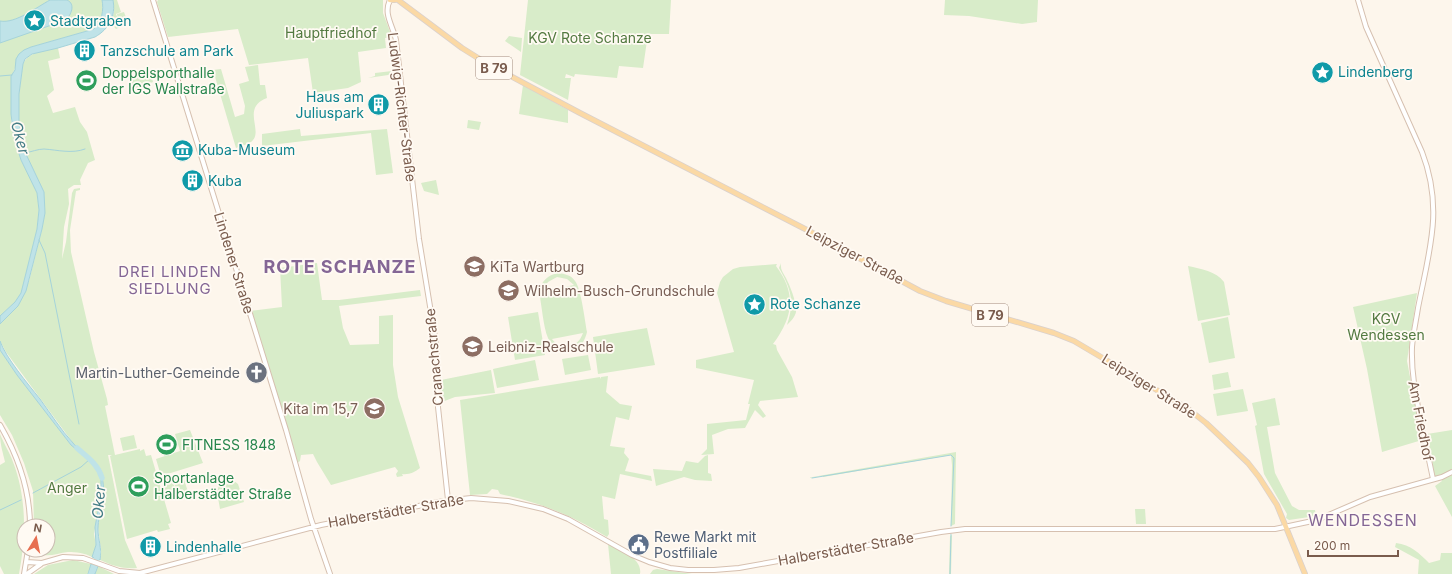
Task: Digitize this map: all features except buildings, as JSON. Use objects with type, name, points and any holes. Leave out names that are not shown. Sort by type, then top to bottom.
[{"type":"main road","name":"Lindener Straße","points":[[153,0],[330,574]]},
{"type":"main road","name":"Leipziger Straße","points":[[390,0],[397,0],[462,48],[486,63],[580,113],[803,227],[920,291],[946,301],[1063,337],[1098,354],[1187,408],[1212,428],[1248,463],[1259,477],[1274,500],[1286,526]]},
{"type":"main road","name":"Ludwig-Richter-Straße","points":[[390,0],[387,6],[387,15],[396,40],[416,214]]},
{"type":"main road","name":"Am Friedhof","points":[[1358,0],[1366,27],[1422,152],[1427,165],[1432,190],[1434,210],[1432,235],[1413,337],[1412,362],[1414,388],[1433,479]]},
{"type":"main road","name":"Cranachstraße","points":[[416,214],[421,256],[436,343],[438,407],[448,500]]},
{"type":"main road","points":[[0,425],[20,464],[28,498],[29,518]]},
{"type":"main road","name":"Halberstädter Straße","points":[[27,562],[42,563],[63,557],[83,558],[119,571],[135,574],[314,526],[448,500],[482,498],[532,506],[568,520],[632,555],[649,562],[670,568],[714,570],[739,568],[954,530],[1270,529],[1317,520],[1370,497],[1452,472]]},
{"type":"main road","name":"B 79","points":[[1286,526],[1305,574]]},
{"type":"main road","points":[[25,574],[27,558]]},
{"type":"main road","points":[[25,574],[42,563]]},
{"type":"green space","points":[[0,0],[102,0],[103,8],[101,19],[94,29],[25,50],[19,56],[11,76],[11,120],[14,138],[21,160],[37,193],[39,210],[37,229],[21,293],[15,302],[0,316]]},
{"type":"green space","points":[[113,0],[117,0],[121,12],[116,14],[118,19],[117,14],[124,12],[128,23],[116,29],[110,22],[114,13]]},
{"type":"green space","name":"Hauptfriedhof","points":[[158,0],[383,0],[383,13],[392,37],[385,38],[386,48],[358,52],[361,82],[348,88],[313,93],[308,58],[249,65],[238,29],[168,37],[157,2]]},
{"type":"green space","name":"KGV Rote Schanze","points":[[528,0],[671,0],[669,34],[648,34],[643,68],[619,66],[617,78],[575,74],[574,77],[566,74],[565,78],[571,78],[568,100],[520,75]]},
{"type":"green space","points":[[945,0],[1038,0],[1037,22],[1022,24],[969,16],[944,15]]},
{"type":"green space","points":[[509,36],[522,38],[521,52],[505,41]]},
{"type":"green space","points":[[58,48],[60,58],[48,61],[54,90],[47,96],[53,113],[75,107],[80,122],[87,132],[95,160],[88,163],[80,180],[81,185],[74,185],[68,189],[69,204],[64,227],[62,259],[66,242],[72,193],[74,189],[80,188],[80,190],[76,191],[70,230],[71,252],[94,352],[107,399],[108,405],[105,406],[115,455],[144,449],[146,456],[151,455],[171,523],[168,524],[170,529],[158,532],[157,530],[127,539],[110,456],[112,455],[108,455],[125,540],[137,568],[118,567],[100,560],[101,551],[98,526],[103,495],[103,479],[101,473],[91,460],[73,443],[6,352],[0,341],[0,324],[18,306],[29,281],[45,213],[44,192],[25,152],[19,123],[19,94],[23,64],[29,56],[33,54]]},
{"type":"green space","points":[[390,51],[394,51],[395,74],[368,78],[375,76],[375,73],[392,71]]},
{"type":"green space","points":[[258,65],[260,85],[265,85],[267,98],[259,102],[255,108],[255,138],[251,142],[236,148],[213,70],[221,69],[235,117],[244,114],[245,106],[239,84],[249,81],[245,67]]},
{"type":"green space","points":[[150,71],[153,82],[147,84],[148,89],[134,93],[128,77]]},
{"type":"green space","points":[[523,85],[568,110],[568,123],[519,114]]},
{"type":"green space","points":[[468,120],[481,122],[479,130],[467,128]]},
{"type":"green space","points":[[300,129],[301,136],[387,129],[393,173],[376,175],[371,133],[262,146],[262,134]]},
{"type":"green space","points":[[436,180],[439,195],[424,191],[421,183]]},
{"type":"green space","points":[[317,263],[322,300],[339,300],[420,290],[421,296],[339,306],[343,328],[350,345],[379,344],[379,316],[393,315],[393,365],[398,397],[420,468],[414,472],[402,474],[403,476],[397,477],[396,474],[398,471],[395,467],[331,485],[313,454],[301,455],[300,461],[296,464],[249,311],[282,307],[280,268]]},
{"type":"green space","points":[[781,263],[781,269],[788,281],[796,308],[795,316],[787,325],[791,302],[789,289],[779,268]]},
{"type":"green space","points":[[777,264],[776,266],[783,276],[787,286],[790,296],[790,305],[785,324],[773,344],[776,345],[777,350],[792,377],[798,397],[760,401],[758,405],[766,416],[763,418],[755,410],[745,428],[728,429],[712,435],[714,454],[701,455],[707,449],[707,424],[746,420],[754,380],[696,368],[696,360],[734,352],[717,293],[720,282],[723,277],[733,269]]},
{"type":"green space","points":[[1188,266],[1203,269],[1221,278],[1224,282],[1230,315],[1198,321]]},
{"type":"green space","points":[[558,273],[568,275],[575,281],[581,297],[587,332],[584,340],[577,348],[567,351],[552,345],[545,328],[539,292],[543,282],[554,274]],"holes":[[[557,277],[567,279],[574,285],[543,291],[548,282]],[[583,333],[581,338],[574,345],[565,347],[560,346],[552,339]]]},
{"type":"green space","name":"KGV Wendessen","points":[[1417,293],[1407,361],[1422,440],[1382,452],[1367,369],[1353,307]]},
{"type":"green space","points":[[538,312],[545,355],[515,360],[508,317]]},
{"type":"green space","points":[[1228,317],[1235,358],[1209,363],[1201,323]]},
{"type":"green space","points":[[647,328],[655,365],[598,374],[593,337]]},
{"type":"green space","name":"Anger","points":[[0,350],[17,375],[71,445],[89,460],[99,473],[101,479],[101,495],[94,534],[96,545],[92,557],[71,552],[56,554],[56,518],[34,518],[33,491],[24,463],[12,435],[0,415]]},
{"type":"green space","points":[[588,355],[591,370],[565,375],[562,359]]},
{"type":"green space","points":[[535,360],[539,380],[497,388],[493,369]]},
{"type":"green space","points":[[491,370],[495,393],[455,397],[442,402],[441,380]]},
{"type":"green space","points":[[1228,372],[1231,387],[1214,390],[1212,375]]},
{"type":"green space","points":[[608,376],[606,392],[620,404],[632,406],[629,420],[616,417],[610,446],[625,448],[624,453],[629,459],[625,471],[651,476],[652,481],[620,474],[615,499],[602,496],[604,519],[608,520],[609,534],[607,537],[568,516],[529,501],[500,494],[498,490],[492,489],[487,494],[470,495],[460,400],[600,377],[601,379],[601,377]]},
{"type":"green space","points":[[1243,389],[1248,411],[1217,416],[1213,394]]},
{"type":"green space","points":[[1275,398],[1280,425],[1267,427],[1275,473],[1292,506],[1299,510],[1315,510],[1316,516],[1289,520],[1286,518],[1287,514],[1264,474],[1255,426],[1257,425],[1252,403]]},
{"type":"green space","points":[[190,430],[203,463],[161,476],[156,459],[180,451],[175,434]]},
{"type":"green space","points":[[1452,430],[1452,517],[1435,486],[1442,481],[1439,475],[1435,477],[1427,434]]},
{"type":"green space","points":[[0,434],[12,459],[21,489],[24,518],[16,518],[16,558],[21,558],[19,574],[4,574],[0,566],[0,465],[5,462]]},
{"type":"green space","points":[[134,435],[137,448],[123,451],[120,438]]},
{"type":"green space","points":[[956,452],[955,524],[951,526],[951,455],[823,477],[807,478]]},
{"type":"green space","points":[[708,455],[708,473],[711,474],[712,481],[695,480],[684,477],[656,486],[653,469],[682,471],[686,461],[698,463]]},
{"type":"green space","points":[[182,473],[188,492],[178,495],[172,476]]},
{"type":"green space","points":[[171,476],[177,495],[168,498],[162,479]]},
{"type":"green space","points":[[234,481],[238,484],[244,502],[220,509],[217,492],[219,485]]},
{"type":"green space","points":[[1135,509],[1145,509],[1146,524],[1136,524]]},
{"type":"green space","points":[[952,535],[951,574],[949,574],[950,536]]},
{"type":"green space","points":[[1396,543],[1410,548],[1429,563],[1440,560],[1441,553],[1452,553],[1452,574],[1418,574],[1419,560],[1395,547]]},
{"type":"green space","points":[[608,544],[634,559],[640,568],[640,574],[611,574]]},
{"type":"green space","points":[[73,560],[91,564],[88,574],[34,574],[48,565]]},
{"type":"green space","points":[[98,566],[114,574],[95,574]]},
{"type":"green space","points":[[657,569],[692,574],[650,574],[653,570]]},
{"type":"water","name":"Stadtgraben","points":[[50,0],[67,0],[70,2],[72,10],[66,20],[0,43],[0,21],[19,18]]},
{"type":"water","points":[[102,0],[113,0],[114,6],[112,17],[108,26],[100,34],[95,37],[58,48],[32,54],[25,59],[23,64],[19,94],[19,123],[25,152],[44,192],[45,213],[26,291],[18,306],[0,324],[0,316],[15,302],[21,293],[37,229],[39,210],[37,193],[21,160],[14,138],[11,114],[11,76],[15,70],[16,59],[24,50],[31,47],[94,29],[102,15]]},
{"type":"water","points":[[0,341],[12,363],[60,427],[99,470],[103,482],[103,495],[98,522],[101,551],[100,560],[92,557],[96,545],[95,527],[101,495],[101,479],[99,473],[89,460],[71,445],[17,375],[0,350]]},
{"type":"water","points":[[91,564],[98,566],[95,574],[88,574]]},
{"type":"waterway","points":[[0,76],[12,75]]},
{"type":"waterway","points":[[25,153],[42,149],[70,151],[85,149]]},
{"type":"waterway","points":[[39,240],[45,253],[79,424]]},
{"type":"waterway","name":"Oker","points":[[77,448],[95,465],[102,478]]},
{"type":"waterway","points":[[812,478],[951,455],[954,458],[951,526]]},
{"type":"waterway","points":[[33,493],[81,467],[90,459]]},
{"type":"waterway","points":[[0,510],[21,500]]},
{"type":"waterway","points":[[950,574],[951,534]]},
{"type":"waterway","name":"Oker","points":[[91,574],[98,552]]},
{"type":"place","name":"Stadtgraben","points":[[34,21]]},
{"type":"place","name":"Tanzschule am Park","points":[[84,51]]},
{"type":"place","name":"Lindenberg","points":[[1322,72]]},
{"type":"place","name":"Doppelsporthalle der IGS Wallstraße","points":[[87,81]]},
{"type":"place","name":"Haus am Juliuspark","points":[[379,105]]},
{"type":"place","name":"Kuba-Museum","points":[[183,150]]},
{"type":"place","name":"Kuba","points":[[192,181]]},
{"type":"place","name":"KiTa Wartburg","points":[[475,267]]},
{"type":"place","name":"Wilhelm-Busch-Grundschule","points":[[508,291]]},
{"type":"place","name":"Rote Schanze","points":[[754,304]]},
{"type":"place","name":"Leibniz-Realschule","points":[[473,347]]},
{"type":"place","name":"Martin-Luther-Gemeinde","points":[[256,373]]},
{"type":"place","name":"Kita im 15,7","points":[[374,409]]},
{"type":"place","name":"FITNESS 1848","points":[[166,445]]},
{"type":"place","name":"Sportanlage Halberstädter Straße","points":[[138,486]]},
{"type":"place","name":"Rewe Markt mit Postfiliale","points":[[638,545]]},
{"type":"place","name":"Lindenhalle","points":[[151,547]]},
{"type":"district","name":"ROTE SCHANZE","points":[[340,267]]},
{"type":"district","name":"DREI LINDEN SIEDLUNG","points":[[170,280]]},
{"type":"district","name":"WENDESSEN","points":[[1363,520]]}]
